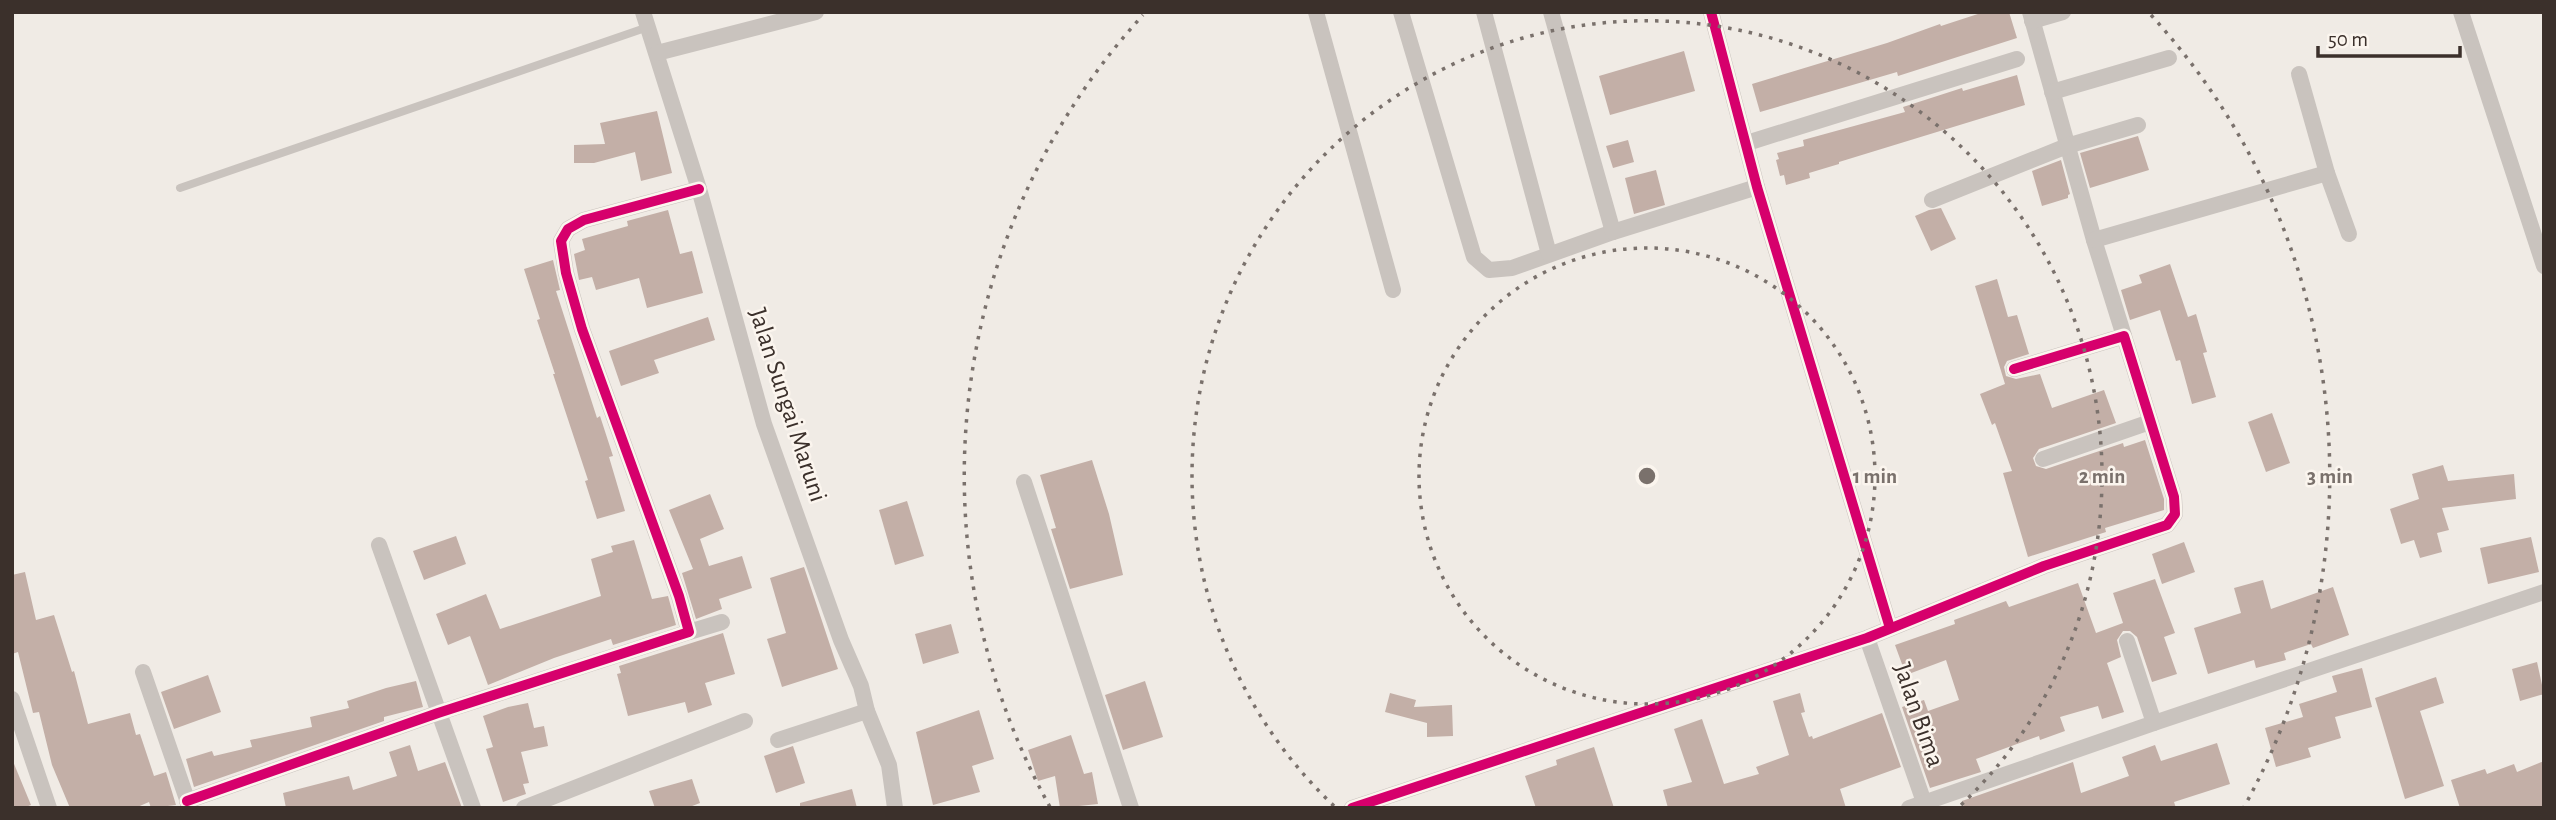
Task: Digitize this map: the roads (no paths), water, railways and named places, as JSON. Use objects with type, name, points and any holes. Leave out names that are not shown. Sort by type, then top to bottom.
[{"type":"street","points":[[657,53],[816,12]]},
{"type":"street","points":[[1316,12],[1393,290]]},
{"type":"street","points":[[1401,12],[1474,257],[1489,270],[1512,268],[1614,232],[1757,187]]},
{"type":"street","points":[[1484,12],[1549,254]]},
{"type":"street","points":[[1551,12],[1614,232]]},
{"type":"street","points":[[1711,12],[1757,187],[1890,628]]},
{"type":"street","points":[[1352,808],[1867,639],[2044,566],[2167,525],[2175,514],[2174,497],[2094,240],[2031,17],[2063,12]]},
{"type":"street","points":[[2461,12],[2544,266]]},
{"type":"street","name":"Jalan Sungai Maruni","points":[[645,20],[699,189],[764,424],[889,765],[895,808]]},
{"type":"street","points":[[2052,92],[2169,58]]},
{"type":"street","points":[[1747,144],[2017,59]]},
{"type":"street","points":[[2299,74],[2349,234]]},
{"type":"street","points":[[1932,200],[2067,146],[2138,125]]},
{"type":"street","points":[[2094,240],[2328,173]]},
{"type":"street","points":[[689,632],[679,596],[582,329],[566,273],[561,241],[568,229],[584,220],[699,189]]},
{"type":"street","points":[[2014,369],[2124,336]]},
{"type":"street","points":[[2043,459],[2150,422]]},
{"type":"street","points":[[1024,482],[1131,808]]},
{"type":"street","points":[[379,545],[473,808]]},
{"type":"street","points":[[1920,806],[2154,723],[2544,592]]},
{"type":"street","points":[[143,672],[189,804],[438,713],[722,622]]},
{"type":"street","name":"Jalan Bima","points":[[1867,639],[1920,806]]},
{"type":"street","points":[[2127,641],[2154,723]]},
{"type":"street","points":[[12,699],[49,808]]},
{"type":"street","points":[[778,740],[867,710]]},
{"type":"street","points":[[524,808],[745,721]]},
{"type":"lane","points":[[180,188],[645,20]]}]
